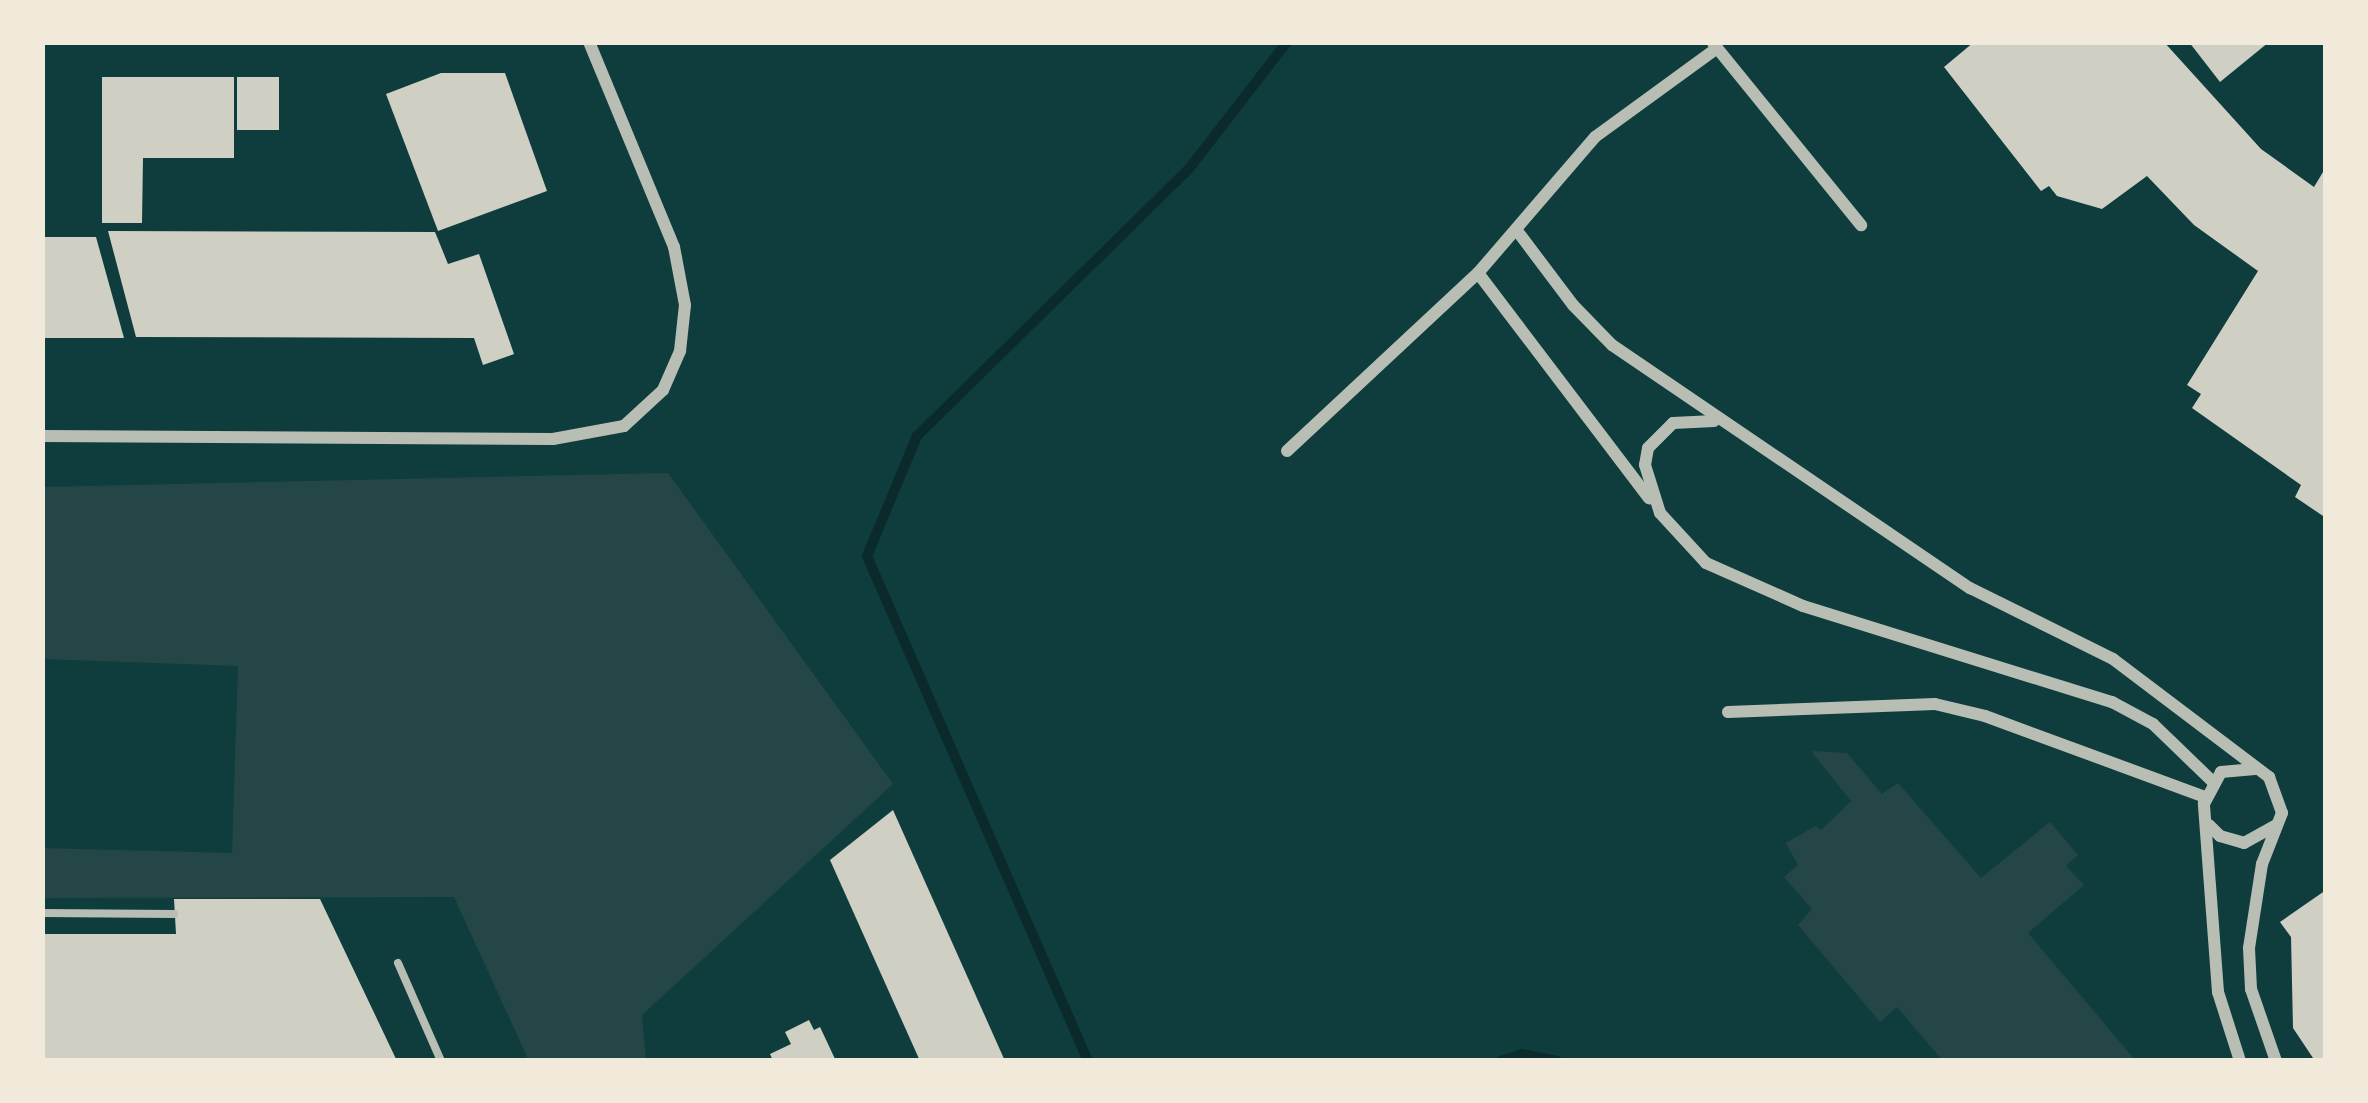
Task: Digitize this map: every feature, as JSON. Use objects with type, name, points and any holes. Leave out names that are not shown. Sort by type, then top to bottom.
[{"type":"street","points":[[42,436],[553,439],[624,426],[663,390],[680,351],[685,304],[674,248],[589,42]]},
{"type":"street","points":[[1287,451],[1478,273],[1595,137],[1715,45],[1862,225]]},
{"type":"street","points":[[1518,232],[1591,326],[1724,424],[1970,588],[2113,659],[2261,771],[2281,799],[2262,864],[2248,948],[2251,989],[2276,1061]]},
{"type":"street","points":[[1478,273],[1660,513],[1706,563],[1756,589],[2134,712],[2212,781]]},
{"type":"street","points":[[1660,513],[1648,483],[1648,448],[1658,434],[1686,418],[1724,424]]},
{"type":"street","points":[[1728,712],[1935,704],[1985,716],[2205,797]]},
{"type":"street","points":[[2240,1061],[2218,992],[2212,952],[2205,797],[2212,781],[2233,767],[2261,771]]},
{"type":"street","points":[[2209,825],[2220,836],[2243,843],[2276,825]]},
{"type":"lane","points":[[42,914],[175,914]]},
{"type":"lane","points":[[398,963],[441,1061]]},
{"type":"shaded area","points":[[668,473],[893,784],[642,1015],[646,1061],[529,1061],[454,897],[42,898],[42,848],[232,853],[238,666],[42,659],[42,487]]},
{"type":"shaded area","points":[[1811,751],[1847,753],[1882,794],[1898,783],[1981,878],[2050,822],[2078,855],[2066,866],[2084,885],[2028,933],[2136,1061],[1943,1061],[1897,1007],[1880,1022],[1798,925],[1812,909],[1784,877],[1798,865],[1786,843],[1815,826],[1821,830],[1851,801]]},
{"type":"building","points":[[1974,42],[2164,42],[2261,149],[2314,187],[2326,167],[2326,518],[2295,497],[2301,485],[2192,408],[2201,394],[2187,385],[2258,271],[2194,225],[2147,176],[2102,209],[2057,196],[2049,186],[2041,191],[1944,67]]},
{"type":"building","points":[[2189,42],[2269,42],[2220,82]]},
{"type":"building","points":[[441,73],[505,73],[547,191],[438,231],[386,94]]},
{"type":"building","points":[[102,77],[234,77],[234,158],[143,158],[142,223],[102,223]]},
{"type":"building","points":[[237,77],[279,77],[279,130],[237,130]]},
{"type":"building","points":[[108,231],[435,232],[448,264],[479,254],[514,354],[483,365],[474,338],[136,337]]},
{"type":"building","points":[[42,237],[96,237],[124,338],[42,338]]},
{"type":"building","points":[[893,810],[1005,1061],[920,1061],[830,860]]},
{"type":"building","points":[[2326,890],[2326,1061],[2315,1061],[2293,1028],[2291,937],[2280,922]]},
{"type":"building","points":[[174,899],[320,899],[397,1061],[42,1061],[42,934],[176,934]]},
{"type":"building","points":[[809,1020],[814,1030],[820,1027],[836,1061],[773,1061],[770,1054],[791,1044],[785,1032]]},
{"type":"waterway","points":[[1088,1061],[867,556],[917,436],[1188,170],[1287,42]]},
{"type":"waterway","points":[[1501,1061],[1522,1054],[1557,1061]]}]
